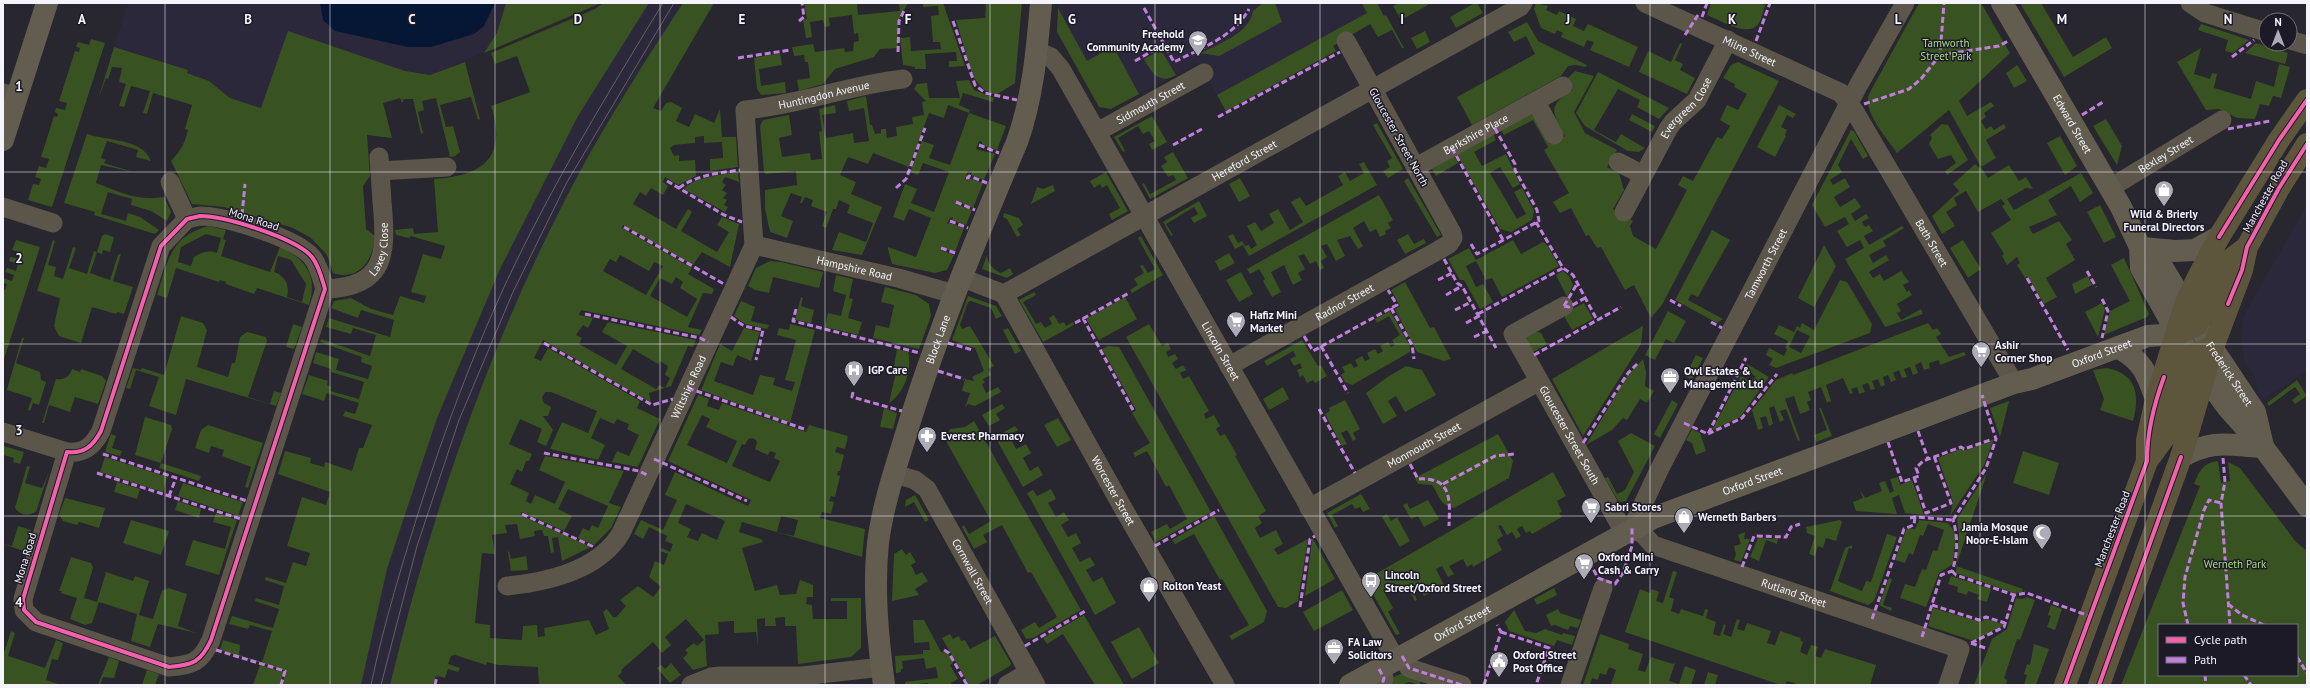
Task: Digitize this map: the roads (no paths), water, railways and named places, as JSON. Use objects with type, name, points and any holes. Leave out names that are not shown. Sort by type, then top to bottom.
[{"type":"highway","name":"Manchester Road","points":[[2185,305],[2196,279],[2219,237],[2279,140],[2307,100]]},
{"type":"highway","name":"Manchester Road","points":[[2099,685],[2181,457],[2206,376],[2213,347],[2242,270],[2247,248],[2279,188],[2307,144]]},
{"type":"highway","name":"Manchester Road","points":[[2065,685],[2146,460],[2147,440],[2156,399],[2187,329],[2226,263],[2247,248]]},
{"type":"highway","points":[[2146,460],[2164,438],[2190,356],[2213,347]]},
{"type":"main road","points":[[3,140],[10,95],[48,3]]},
{"type":"main road","name":"Block Lane","points":[[883,676],[877,599],[878,546],[883,514],[930,357],[957,285],[1017,142],[1030,95],[1037,51],[1041,3]]},
{"type":"main road","name":"Edward Street","points":[[2002,3],[2146,249],[2185,305]]},
{"type":"main road","points":[[2146,249],[2195,250],[2219,237]]},
{"type":"main road","name":"Edward Street","points":[[2146,249],[2141,268],[2187,329],[2190,356],[2206,376]]},
{"type":"main road","name":"Frederick Street","points":[[2185,305],[2187,329],[2213,347],[2255,412],[2263,447]]},
{"type":"main road","name":"Oxford Street","points":[[1350,685],[1390,667],[1632,528],[1693,502],[2023,381],[2119,348],[2148,336],[2187,329]]},
{"type":"main road","points":[[2119,348],[2134,356],[2141,364],[2156,399]]},
{"type":"main road","name":"Frederick Street","points":[[2206,376],[2228,408],[2263,447],[2307,506]]},
{"type":"main road","points":[[2181,457],[2198,447],[2213,444],[2263,447]]},
{"type":"street","name":"Hereford Street","points":[[1004,294],[1372,90],[1520,7],[1524,3]]},
{"type":"street","name":"Milne Street","points":[[1645,3],[1840,92],[1849,104]]},
{"type":"street","name":"Tamworth Street","points":[[1632,528],[1659,470],[1849,104],[1905,3]]},
{"type":"street","points":[[2190,3],[2205,13],[2258,30]]},
{"type":"street","name":"Evergreen Close","points":[[1624,212],[1673,122],[1697,100],[1728,40]]},
{"type":"street","name":"Gloucester Street North","points":[[1346,41],[1452,233]]},
{"type":"street","name":"Lincoln Street","points":[[1037,51],[1051,57],[1061,69],[1146,216],[1310,508],[1390,667],[1409,668],[1462,685]]},
{"type":"street","name":"Sidmouth Street","points":[[1097,132],[1204,73]]},
{"type":"street","name":"Huntingdon Avenue","points":[[745,110],[794,103],[871,84],[903,78]]},
{"type":"street","name":"Berkshire Place","points":[[1416,167],[1564,86]]},
{"type":"street","points":[[1536,102],[1554,135]]},
{"type":"street","name":"Bath Street","points":[[1849,104],[2023,381]]},
{"type":"street","name":"Wiltshire Road","points":[[507,586],[541,581],[573,571],[600,556],[618,538],[754,245],[745,110]]},
{"type":"street","name":"Bexley Street","points":[[2110,188],[2222,120]]},
{"type":"street","points":[[1618,162],[1643,175]]},
{"type":"street","name":"Laxey Close","points":[[325,289],[342,289],[361,282],[371,274],[382,258],[384,226],[380,164],[447,167]]},
{"type":"street","points":[[3,432],[67,452],[77,453],[86,449],[96,440],[161,246],[187,218],[170,182]]},
{"type":"street","points":[[3,207],[53,223]]},
{"type":"street","name":"Mona Road","points":[[67,452],[26,585],[23,599],[24,610],[29,617],[43,625],[170,666],[183,666],[199,659],[204,654],[213,633],[325,289],[313,258],[302,248],[283,238],[214,216],[187,218]]},
{"type":"street","name":"Radnor Street","points":[[1229,366],[1449,244],[1453,238],[1452,233]]},
{"type":"street","name":"Hampshire Road","points":[[754,245],[898,278],[957,285]]},
{"type":"street","points":[[957,285],[1004,294]]},
{"type":"street","name":"Worcester Street","points":[[1004,294],[1135,530],[1225,685]]},
{"type":"street","name":"Gloucester Street South","points":[[1564,306],[1513,334],[1538,382],[1619,523],[1632,528]]},
{"type":"street","name":"Monmouth Street","points":[[1310,508],[1538,382]]},
{"type":"street","name":"Cornwall Street","points":[[895,474],[915,480],[927,489],[1032,679]]},
{"type":"street","name":"Rutland Street","points":[[1632,528],[1643,534],[1653,545],[1960,649],[1948,685]]},
{"type":"street","points":[[1570,685],[1603,588]]},
{"type":"street","points":[[691,685],[711,677],[723,676],[802,681],[883,676]]},
{"type":"street","points":[[1007,685],[1032,679]]},
{"type":"water","points":[[320,3],[495,3],[484,26],[474,34],[431,47],[408,47],[335,31],[323,20]]},
{"type":"tram line","points":[[371,685],[388,615],[422,501],[458,397],[485,329],[532,230],[563,172],[663,3]]},
{"type":"tram line","points":[[381,685],[417,546],[459,420],[513,292],[567,182],[674,3]]},
{"type":"place","name":"Freehold Community Academy","points":[[1198,57]]},
{"type":"place","name":"Wild & Brierly Funeral Directors","points":[[2164,207]]},
{"type":"place","name":"Hafiz Mini Market","points":[[1236,338]]},
{"type":"place","name":"Ashir Corner Shop","points":[[1981,368]]},
{"type":"place","name":"IGP Care","points":[[854,387]]},
{"type":"place","name":"Owl Estates & Management Ltd","points":[[1670,394]]},
{"type":"place","name":"Everest Pharmacy","points":[[927,453]]},
{"type":"place","name":"Sabri Stores","points":[[1591,524]]},
{"type":"place","name":"Werneth Barbers","points":[[1684,534]]},
{"type":"place","name":"Jamia Mosque Noor-E-Islam","points":[[2042,550]]},
{"type":"place","name":"Oxford Mini Cash & Carry","points":[[1584,580]]},
{"type":"place","name":"Lincoln Street/Oxford Street","points":[[1371,598]]},
{"type":"place","name":"Rolton Yeast","points":[[1149,603]]},
{"type":"place","name":"FA Law Solicitors","points":[[1334,665]]},
{"type":"place","name":"Oxford Street Post Office","points":[[1499,678]]},
{"type":"park label","name":"Tamworth Street Park","points":[[1946,49]]},
{"type":"park label","name":"Werneth Park","points":[[2235,564]]}]
